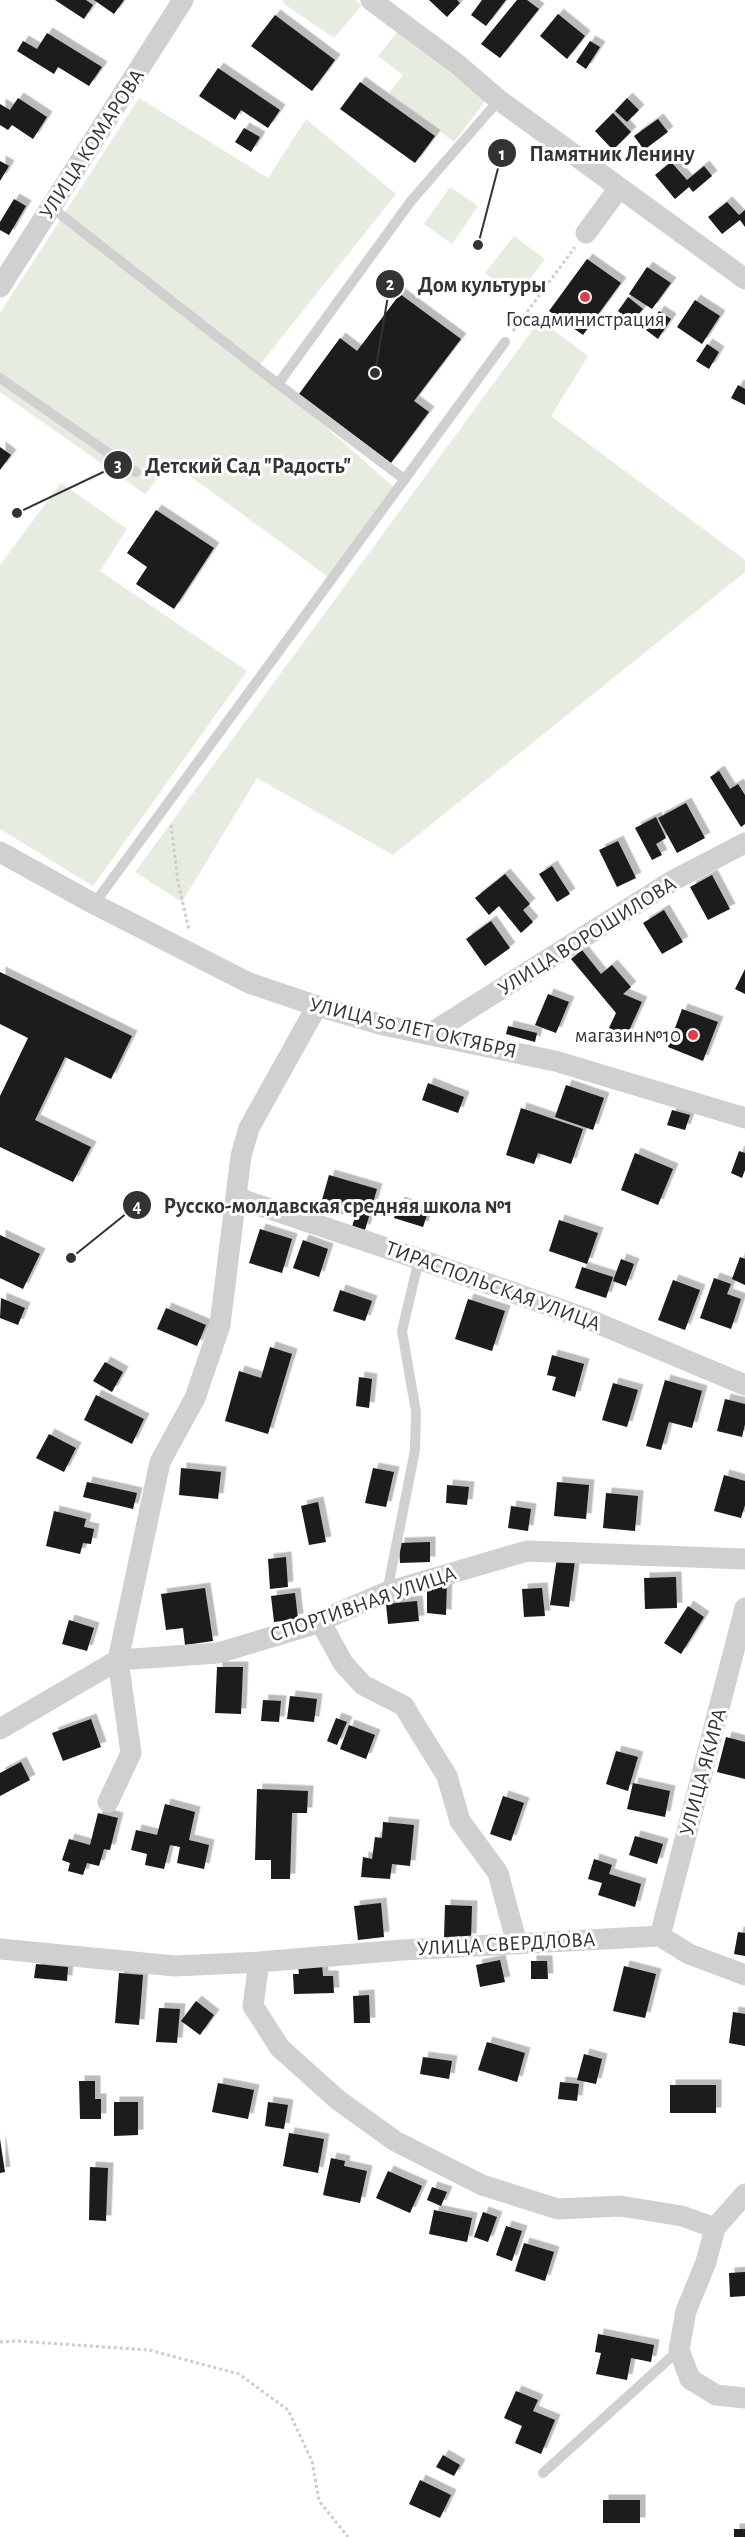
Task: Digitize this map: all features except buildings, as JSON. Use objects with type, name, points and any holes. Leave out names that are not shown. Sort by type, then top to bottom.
[{"type":"street","name":"УЛИЦА КОМАРОВА","points":[[0,287],[183,0]]},
{"type":"street","points":[[371,0],[457,64],[499,100],[745,279]]},
{"type":"street","points":[[586,233],[619,188]]},
{"type":"street","name":"УЛИЦА ВОРОШИЛОВА","points":[[431,1033],[674,880],[745,843]]},
{"type":"street","name":"УЛИЦА 50 ЛЕТ ОКТЯБРЯ","points":[[0,852],[94,904],[249,983],[316,1006],[383,1025],[431,1033],[555,1061],[745,1118]]},
{"type":"street","points":[[108,1802],[131,1753],[118,1660],[160,1462],[195,1398],[220,1325],[241,1156],[249,1128],[316,1006]]},
{"type":"street","name":"ТИРАСПОЛЬСКАЯ УЛИЦА","points":[[237,1198],[590,1320],[745,1385]]},
{"type":"street","name":"СПОРТИВНАЯ УЛИЦА","points":[[0,1730],[118,1660],[218,1653],[320,1621],[387,1592],[527,1551],[745,1559]]},
{"type":"street","name":"УЛИЦА ЯКИРА","points":[[660,1936],[740,1657],[745,1608]]},
{"type":"street","points":[[320,1621],[343,1663],[363,1685],[404,1706],[447,1776],[460,1821],[498,1873],[517,1944]]},
{"type":"street","points":[[660,1936],[689,1954],[745,1975]]},
{"type":"street","name":"УЛИЦА СВЕРДЛОВА","points":[[0,1949],[175,1966],[259,1962],[402,1950],[660,1936]]},
{"type":"street","points":[[259,1962],[253,2006],[280,2048],[338,2100],[395,2141],[482,2185],[558,2209],[620,2206],[682,2216],[715,2228]]},
{"type":"street","points":[[745,2194],[715,2228],[706,2262],[686,2311],[679,2350],[690,2379],[716,2395],[745,2398]]},
{"type":"lane","points":[[278,384],[411,201],[499,100]]},
{"type":"lane","points":[[51,207],[404,479]]},
{"type":"lane","points":[[94,904],[505,342]]},
{"type":"lane","points":[[0,378],[136,472]]},
{"type":"lane","points":[[387,1592],[415,1450],[416,1412],[402,1330],[419,1259]]},
{"type":"lane","points":[[543,2473],[679,2350]]},
{"type":"path","points":[[505,342],[586,233]]},
{"type":"path","points":[[168,802],[178,882],[195,956]]},
{"type":"path","points":[[0,2342],[17,2341],[149,2350],[239,2374],[288,2410],[312,2461],[319,2501],[348,2537]]},
{"type":"shaded area","points":[[283,0],[355,0],[362,5],[334,38],[284,4]]},
{"type":"shaded area","points":[[397,32],[486,100],[454,142],[389,93],[403,75],[378,56]]},
{"type":"shaded area","points":[[139,98],[268,178],[306,119],[396,194],[258,367],[396,489],[331,579],[171,462],[145,494],[0,392],[0,313]]},
{"type":"shaded area","points":[[450,187],[478,206],[452,244],[424,224]]},
{"type":"shaded area","points":[[514,236],[545,259],[516,297],[485,273]]},
{"type":"shaded area","points":[[540,320],[588,356],[551,416],[745,560],[745,572],[393,855],[257,778],[182,902],[135,872]]},
{"type":"shaded area","points":[[61,483],[127,529],[100,571],[247,671],[93,886],[0,829],[0,565]]},
{"type":"place","name":"Памятник Ленину","points":[[478,245]]},
{"type":"place","name":"Госадминистрация","points":[[585,297]]},
{"type":"place","name":"Дом культуры","points":[[375,373]]},
{"type":"place","name":"Детский Сад \"Радость\"","points":[[17,513]]},
{"type":"place","name":"магазин№10","points":[[693,1035]]},
{"type":"place","name":"Русско-молдавская средняя школа №1","points":[[71,1258]]}]
